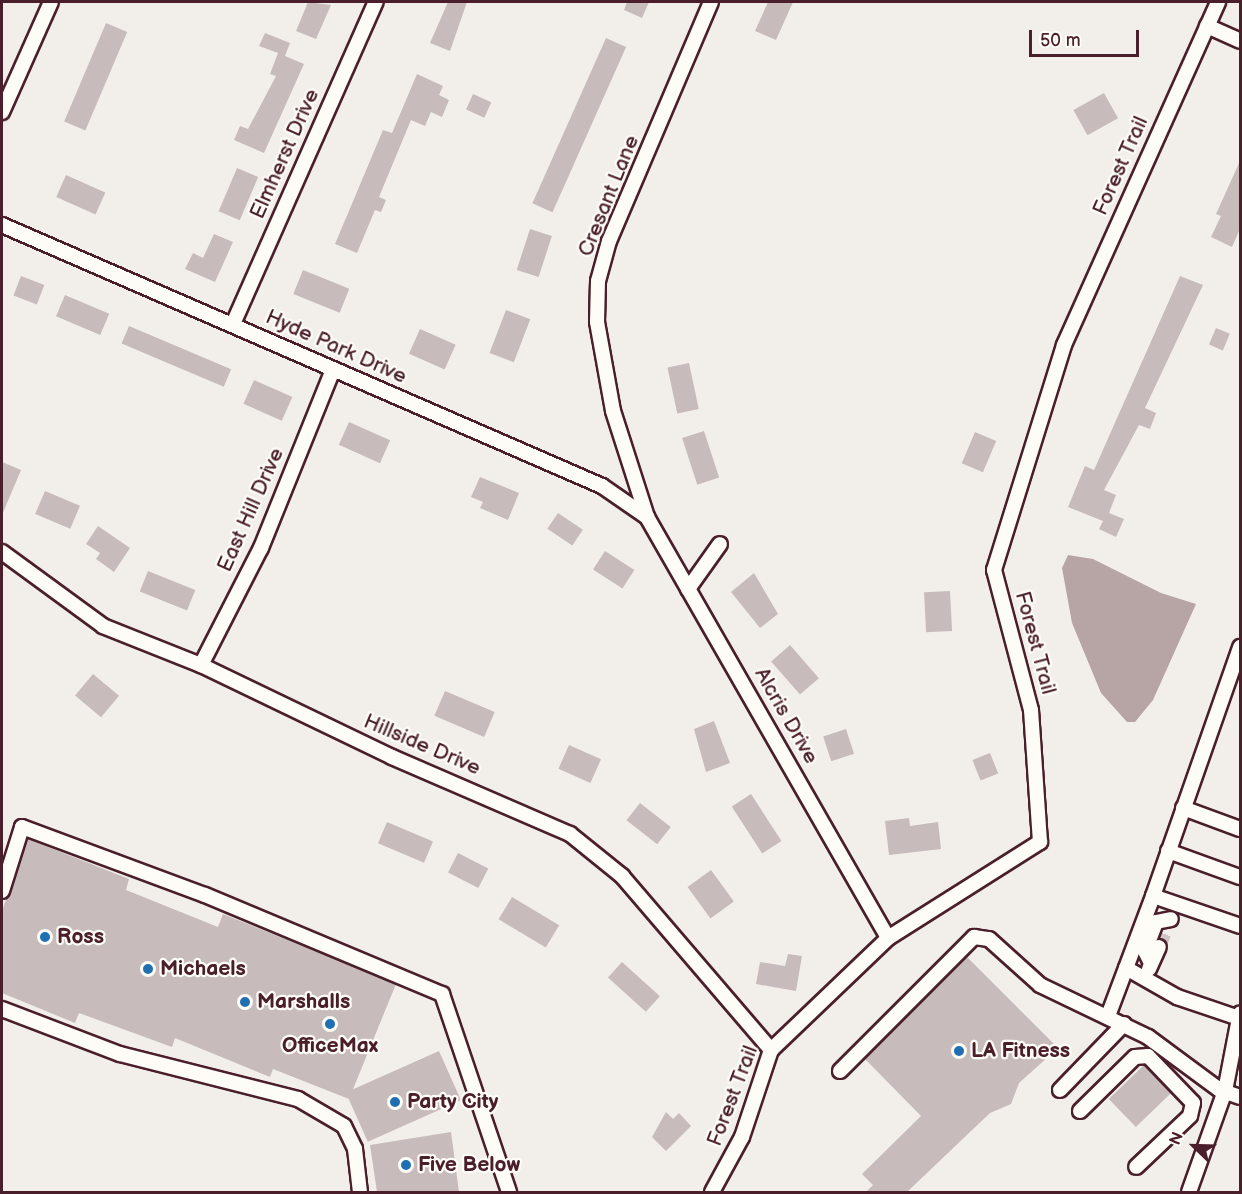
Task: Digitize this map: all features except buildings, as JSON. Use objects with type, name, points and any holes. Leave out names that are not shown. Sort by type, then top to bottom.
[{"type":"street","points":[[2,112],[51,2]]},
{"type":"street","name":"Elmherst Drive","points":[[233,324],[376,2]]},
{"type":"street","name":"Cresant Lane","points":[[647,517],[613,411],[597,322],[598,281],[609,241],[711,2]]},
{"type":"street","name":"Forest Trail","points":[[712,1192],[742,1137],[771,1050],[888,938],[1040,842],[1031,710],[994,570],[1064,345],[1218,2]]},
{"type":"street","points":[[1207,26],[1240,41]]},
{"type":"street","name":"Hyde Park Drive","points":[[2,225],[602,486],[647,517]]},
{"type":"street","name":"East Hill Drive","points":[[201,665],[261,548],[333,370]]},
{"type":"street","name":"Alcris Drive","points":[[647,517],[888,938]]},
{"type":"street","points":[[688,589],[720,544]]},
{"type":"street","name":"Hillside Drive","points":[[2,552],[103,626],[201,665],[392,757],[570,834],[622,876],[771,1050]]},
{"type":"street","points":[[1108,1016],[1153,896],[1240,647]]},
{"type":"street","points":[[1183,808],[1240,829]]},
{"type":"street","points":[[2,891],[22,827],[205,895],[442,994],[509,1192]]},
{"type":"street","points":[[1168,851],[1240,877]]},
{"type":"street","points":[[1153,896],[1240,926]]},
{"type":"street","points":[[1148,970],[1145,951],[1156,922],[1169,924],[1177,905]]},
{"type":"street","points":[[840,1071],[974,937],[989,939],[1040,985],[1124,1024],[1225,1091],[1240,1097]]},
{"type":"street","points":[[1148,970],[1159,947]]},
{"type":"street","points":[[1126,968],[1148,970],[1178,997],[1240,1016],[1225,1091],[1189,1192]]},
{"type":"street","points":[[1063,1010],[1065,995]]},
{"type":"street","points":[[2,1009],[120,1054],[306,1103],[344,1126],[355,1149],[360,1192]]},
{"type":"street","points":[[1060,1090],[1124,1024]]},
{"type":"street","points":[[1080,1111],[1135,1057],[1148,1056],[1193,1102],[1190,1116],[1136,1167]]},
{"type":"shaded area","points":[[1068,555],[1093,559],[1161,593],[1196,604],[1153,700],[1135,722],[1127,722],[1101,693],[1072,623],[1062,568]]},
{"type":"tunnel","points":[[1159,947],[1166,929]]},
{"type":"place","name":"Ross","points":[[45,937]]},
{"type":"place","name":"Michaels","points":[[148,969]]},
{"type":"place","name":"Marshalls","points":[[245,1002]]},
{"type":"place","name":"OfficeMax","points":[[330,1024]]},
{"type":"place","name":"LA Fitness","points":[[959,1051]]},
{"type":"place","name":"Party City","points":[[395,1102]]},
{"type":"place","name":"Five Below","points":[[406,1165]]}]
